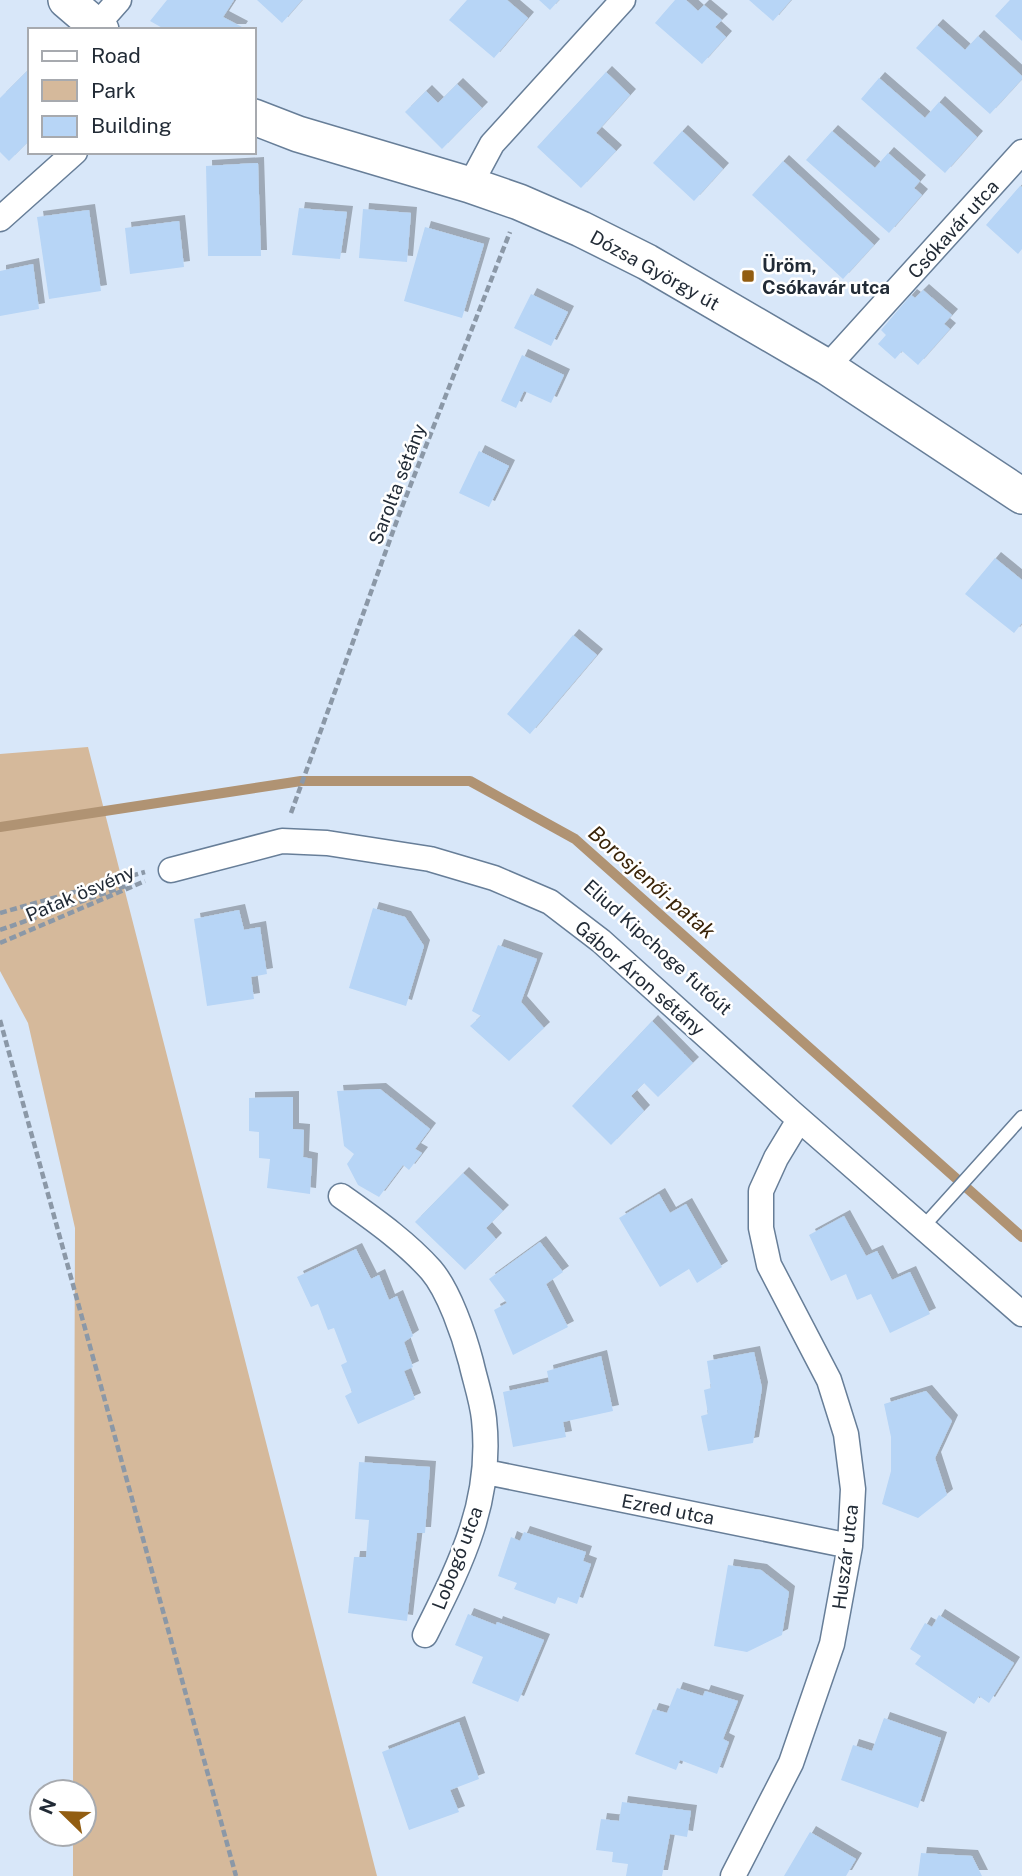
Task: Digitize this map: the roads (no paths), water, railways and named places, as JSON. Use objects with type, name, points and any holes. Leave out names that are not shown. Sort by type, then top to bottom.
[{"type":"main road","points":[[66,0],[98,28]]},
{"type":"main road","name":"Dózsa György út","points":[[256,118],[298,134],[470,185],[519,202],[581,229],[647,262],[827,367],[1022,494]]},
{"type":"street","points":[[98,28],[119,0]]},
{"type":"street","points":[[470,185],[492,144],[623,0]]},
{"type":"street","name":"Csókavár utca","points":[[827,367],[1022,152]]},
{"type":"street","points":[[0,219],[73,154]]},
{"type":"street","name":"Gábor Áron sétány","points":[[161,868],[282,841],[327,843],[430,859],[494,878],[550,902],[601,941],[799,1120],[1022,1314]]},
{"type":"street","name":"Huszár utca","points":[[733,1876],[791,1763],[832,1644],[850,1546],[853,1489],[846,1434],[828,1380],[769,1265],[761,1228],[761,1191],[776,1157],[799,1120]]},
{"type":"street","name":"Lobogó utca","points":[[341,1196],[389,1230],[433,1272],[463,1328],[484,1417],[486,1472],[474,1526],[453,1579],[425,1635]]},
{"type":"street","name":"Ezred utca","points":[[486,1472],[850,1546]]},
{"type":"lane","points":[[922,1228],[1022,1117]]},
{"type":"waterway","name":"Borosjenői-patak","points":[[0,827],[301,781],[470,781],[575,839],[1022,1237]]},
{"type":"place","name":"Üröm, Csókavár utca","points":[[748,276]]}]
